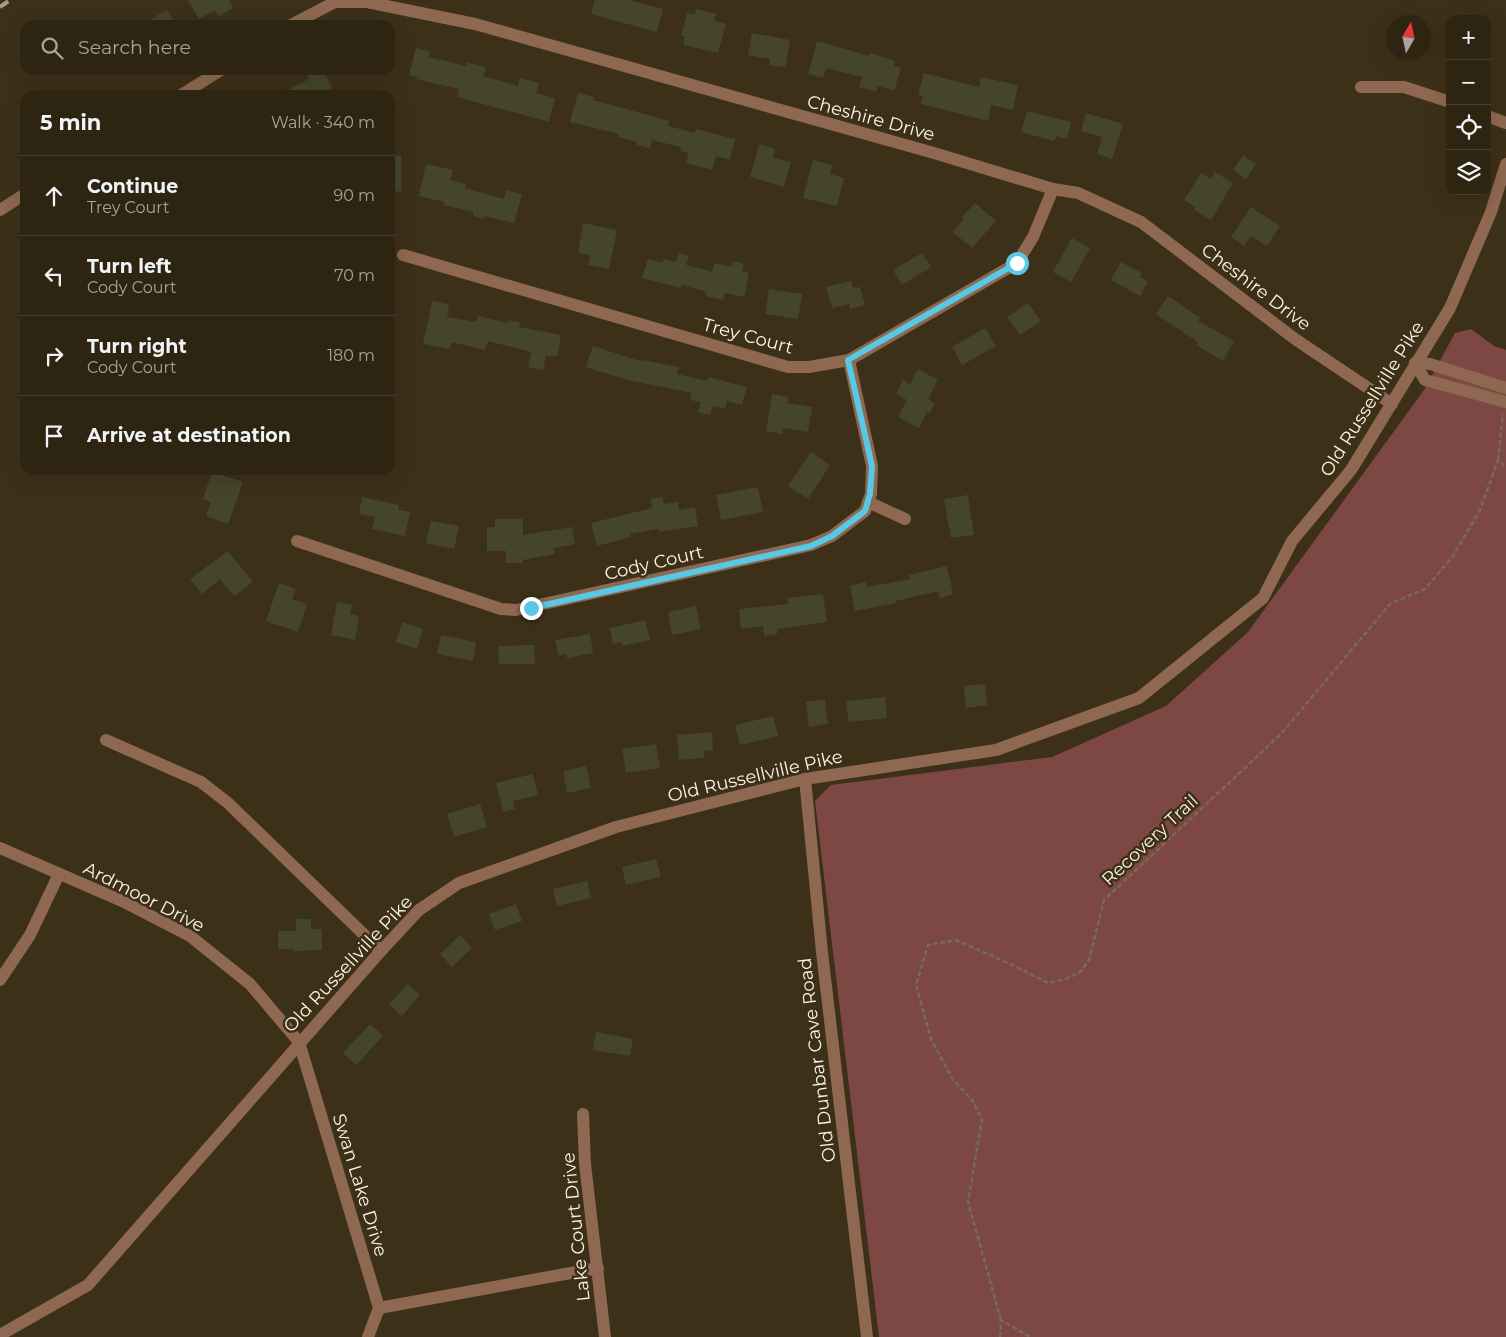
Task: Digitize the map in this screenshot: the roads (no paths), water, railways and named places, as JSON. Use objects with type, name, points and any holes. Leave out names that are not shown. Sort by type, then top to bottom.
[{"type":"street","name":"Cheshire Drive","points":[[301,20],[334,2],[366,2],[475,24],[934,153],[1053,189],[1078,193],[1141,222],[1295,339],[1392,404]]},
{"type":"street","points":[[189,90],[213,75]]},
{"type":"street","points":[[1361,87],[1404,87],[1446,101]]},
{"type":"street","points":[[1491,117],[1506,123]]},
{"type":"street","name":"Old Russellville Pike","points":[[0,1335],[88,1285],[299,1042],[381,951],[419,910],[459,883],[616,827],[805,778],[996,750],[1139,698],[1263,598],[1292,540],[1351,470],[1450,308],[1491,212],[1506,164]]},
{"type":"street","name":"Trey Court","points":[[403,255],[788,367],[809,367],[848,360],[1017,263],[1033,237],[1053,189]]},
{"type":"street","points":[[0,210],[20,197]]},
{"type":"street","points":[[848,360],[872,466],[868,502],[905,519]]},
{"type":"street","points":[[1415,363],[1425,380],[1505,397]]},
{"type":"street","name":"Cody Court","points":[[297,541],[501,609],[516,610],[811,546],[832,536],[865,511],[868,502]]},
{"type":"street","points":[[106,740],[200,782],[228,803],[381,951]]},
{"type":"street","name":"Old Dunbar Cave Road","points":[[805,778],[822,952],[867,1337]]},
{"type":"street","name":"Ardmoor Drive","points":[[0,848],[122,901],[190,936],[250,984],[299,1042]]},
{"type":"street","points":[[0,980],[30,935],[59,874]]},
{"type":"street","name":"Swan Lake Drive","points":[[299,1042],[379,1308]]},
{"type":"street","name":"Lake Court Drive","points":[[584,1114],[585,1164],[605,1337]]},
{"type":"street","points":[[368,1337],[379,1308],[598,1268]]},
{"type":"railway","points":[[0,7],[10,0]]}]
